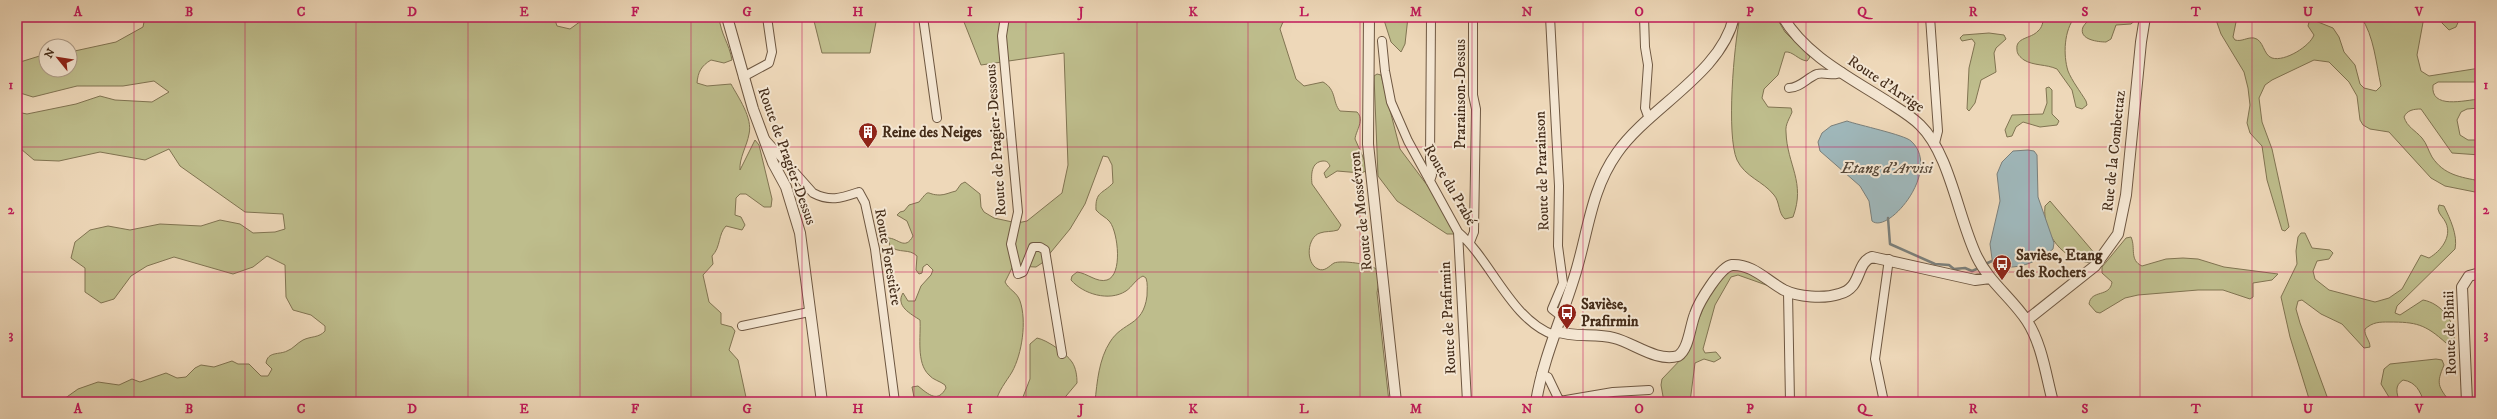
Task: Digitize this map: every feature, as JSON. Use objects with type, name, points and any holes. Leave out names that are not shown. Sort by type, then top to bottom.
[{"type":"street","name":"Route de Pragier-Dessus","points":[[727,17],[743,77],[763,138],[786,187],[800,233],[809,312],[822,402]]},
{"type":"street","points":[[743,77],[769,63],[772,52],[767,17]]},
{"type":"street","points":[[922,17],[937,118]]},
{"type":"street","name":"Route de Pragier-Dessous","points":[[1005,17],[1002,36],[1018,212],[1011,244],[1018,274],[1023,272],[1033,247],[1040,247],[1045,250],[1062,354]]},
{"type":"street","name":"Route de Mossévron","points":[[1369,17],[1368,144],[1396,402]]},
{"type":"street","points":[[1430,181],[1432,175],[1430,160],[1431,17]]},
{"type":"street","name":"Prarainson-Dessus","points":[[1470,242],[1474,227],[1476,109],[1473,95],[1473,17]]},
{"type":"street","name":"Route de Prarainson","points":[[1550,17],[1559,186],[1558,246],[1563,283],[1552,309],[1561,316]]},
{"type":"street","points":[[1644,17],[1648,69],[1645,108],[1649,119]]},
{"type":"street","points":[[1536,402],[1541,374],[1575,276],[1590,212],[1603,177],[1622,146],[1715,56],[1724,43],[1734,17]]},
{"type":"street","name":"Route d'Arvige","points":[[1783,17],[1805,45],[1842,72],[1912,118],[1935,143],[1967,235],[1978,261],[1990,278],[2012,300],[2027,320],[2036,340],[2053,402]]},
{"type":"street","points":[[1930,17],[1938,131],[1935,143]]},
{"type":"street","name":"Rue de la Combettaz","points":[[2027,320],[2095,266],[2111,246],[2120,228],[2126,195],[2140,42],[2145,17]]},
{"type":"street","name":"Route du Prabé","points":[[1382,41],[1385,71],[1391,102],[1408,141],[1458,232],[1470,242],[1479,257],[1529,319],[1555,333]]},
{"type":"street","points":[[1789,88],[1796,87],[1818,74],[1839,74],[1842,72]]},
{"type":"street","name":"Route Forestière","points":[[763,138],[769,141],[813,193],[821,197],[836,199],[859,192],[865,203],[875,249],[895,402]]},
{"type":"street","name":"Route de Prafirmin","points":[[1458,232],[1467,402]]},
{"type":"street","points":[[1555,333],[1610,337],[1642,350],[1674,357],[1684,351],[1700,303],[1727,266],[1736,265],[1755,271],[1788,292],[1826,296],[1839,294],[1856,283],[1868,258],[1874,257],[1889,259],[1975,280],[1990,278]]},
{"type":"street","points":[[1884,402],[1876,368],[1876,354],[1889,259]]},
{"type":"street","name":"Route de Binii","points":[[2467,402],[2462,287],[2469,276],[2480,273]]},
{"type":"street","points":[[1788,292],[1790,402]]},
{"type":"street","points":[[742,326],[809,312]]},
{"type":"street","points":[[1541,374],[1548,377],[1560,402],[1613,392],[1649,390]]},
{"type":"shaded area","points":[[145,17],[554,17],[557,26],[570,29],[581,21],[581,17],[719,17],[721,29],[732,60],[724,63],[711,60],[701,70],[697,83],[707,86],[731,84],[744,108],[750,128],[740,170],[755,140],[759,145],[772,199],[771,207],[764,207],[746,194],[740,194],[736,198],[735,215],[741,217],[745,225],[742,230],[726,226],[723,229],[717,249],[712,256],[713,264],[703,275],[709,302],[721,313],[721,324],[732,327],[735,331],[729,350],[738,360],[747,402],[65,402],[64,399],[78,389],[98,382],[119,385],[132,379],[140,382],[166,373],[177,378],[186,377],[195,368],[201,365],[214,367],[232,361],[238,364],[249,364],[261,376],[268,376],[272,369],[266,363],[267,359],[271,355],[289,350],[303,340],[318,336],[325,331],[325,326],[311,315],[293,310],[286,297],[285,265],[267,256],[253,267],[233,274],[174,257],[147,266],[131,276],[114,299],[101,303],[85,292],[85,268],[71,258],[75,242],[90,230],[108,226],[130,230],[160,224],[201,226],[220,220],[240,224],[253,233],[275,232],[285,229],[283,214],[245,212],[180,166],[169,149],[145,160],[100,152],[59,161],[34,160],[21,149],[17,151],[17,112],[27,114],[76,104],[100,96],[115,100],[152,102],[169,92],[154,81],[123,86],[77,86],[33,97],[17,92],[17,63],[38,56],[38,78],[78,78],[78,50],[116,42],[143,27]]},
{"type":"shaded area","points":[[813,17],[877,17],[870,53],[822,53]]},
{"type":"shaded area","points":[[962,17],[1295,17],[1283,22],[1280,29],[1296,79],[1304,86],[1323,82],[1332,92],[1340,111],[1357,112],[1360,122],[1355,139],[1367,166],[1366,171],[1361,173],[1337,171],[1326,178],[1324,173],[1330,166],[1328,163],[1324,161],[1319,162],[1314,166],[1312,173],[1312,184],[1341,225],[1338,230],[1322,232],[1316,235],[1312,239],[1310,245],[1309,256],[1314,266],[1320,270],[1327,268],[1334,263],[1343,262],[1373,267],[1378,272],[1379,281],[1377,293],[1389,402],[1095,402],[1099,371],[1106,349],[1115,335],[1137,319],[1145,306],[1147,296],[1147,280],[1143,276],[1126,291],[1112,296],[1089,293],[1071,280],[1072,276],[1077,272],[1103,281],[1112,277],[1115,270],[1118,253],[1113,227],[1108,220],[1096,210],[1098,196],[1113,183],[1112,165],[1108,157],[1103,156],[1085,204],[1070,229],[1042,263],[1036,267],[1013,266],[1005,282],[1017,295],[1020,301],[1023,328],[1021,347],[1016,365],[1000,390],[996,402],[915,402],[912,387],[918,386],[933,396],[940,395],[946,388],[945,385],[932,378],[925,370],[922,364],[920,349],[920,320],[902,306],[901,298],[903,293],[908,301],[915,301],[921,286],[931,275],[933,270],[927,264],[923,267],[922,273],[919,274],[916,270],[917,256],[911,252],[897,250],[890,246],[888,238],[901,243],[907,243],[913,236],[907,221],[897,215],[904,211],[909,205],[919,202],[927,193],[935,195],[946,194],[956,191],[961,184],[965,182],[980,194],[981,207],[984,212],[994,218],[1017,223],[1027,221],[1062,193],[1068,165],[1064,53],[981,65]]},
{"type":"shaded area","points":[[1383,17],[1408,17],[1405,44],[1401,52],[1391,42]]},
{"type":"shaded area","points":[[1740,17],[1776,17],[1785,32],[1810,57],[1807,61],[1791,53],[1785,52],[1778,75],[1764,89],[1762,98],[1768,107],[1791,108],[1792,112],[1787,124],[1786,132],[1787,144],[1797,183],[1798,194],[1793,217],[1785,219],[1781,214],[1776,198],[1770,190],[1749,175],[1740,166],[1734,148],[1732,131],[1732,89],[1735,47]]},
{"type":"shaded area","points":[[2044,17],[2075,17],[2071,22],[2067,36],[2065,58],[2068,71],[2086,101],[2087,105],[2082,109],[2076,107],[2072,90],[2057,69],[2028,62],[2021,58],[2018,53],[2018,43],[2021,40],[2035,34],[2039,30]]},
{"type":"shaded area","points":[[2091,17],[2139,17],[2131,24],[2116,25],[2111,39],[2106,42],[2090,39],[2084,35],[2082,31],[2083,27]]},
{"type":"shaded area","points":[[2215,17],[2237,17],[2233,37],[2235,40],[2251,38],[2257,39],[2269,56],[2277,59],[2290,55],[2308,44],[2314,35],[2308,26],[2309,22],[2313,20],[2333,28],[2339,37],[2344,52],[2355,65],[2360,84],[2364,88],[2376,91],[2381,86],[2376,59],[2372,41],[2361,17],[2424,17],[2417,55],[2421,71],[2429,76],[2480,68],[2480,82],[2438,82],[2433,85],[2434,93],[2437,98],[2443,101],[2458,102],[2480,99],[2480,108],[2467,109],[2461,112],[2457,120],[2460,135],[2468,140],[2480,140],[2480,155],[2452,153],[2421,109],[2411,110],[2404,117],[2409,126],[2424,140],[2432,157],[2442,168],[2453,174],[2480,181],[2480,193],[2445,186],[2431,178],[2389,132],[2370,129],[2363,125],[2360,120],[2357,96],[2349,82],[2329,62],[2314,60],[2272,80],[2265,85],[2259,98],[2262,122],[2272,149],[2289,227],[2285,231],[2282,230],[2267,180],[2262,146],[2250,133],[2247,123],[2250,105],[2244,72],[2221,34]]},
{"type":"shaded area","points":[[2440,17],[2460,18],[2456,27],[2449,30],[2442,23]]},
{"type":"shaded area","points":[[1989,33],[2004,35],[2006,39],[1996,48],[1994,53],[1996,72],[1981,80],[1975,103],[1969,111],[1967,109],[1969,68],[1975,43],[1972,39],[1962,41],[1960,38],[1963,35]]},
{"type":"shaded area","points":[[1377,74],[1381,75],[1400,149],[1436,197],[1455,232],[1454,234],[1447,234],[1397,201],[1378,176],[1374,76]]},
{"type":"shaded area","points":[[2049,87],[2052,90],[2052,114],[2059,121],[2057,125],[2040,127],[2023,122],[2016,127],[2012,136],[2007,137],[2005,130],[2012,115],[2043,114],[2047,103],[2046,88]]},
{"type":"shaded area","points":[[2050,201],[2096,255],[2092,263],[2072,257],[2056,244],[2047,226],[2045,216],[2045,206]]},
{"type":"shaded area","points":[[2439,205],[2444,206],[2451,222],[2456,244],[2455,249],[2397,306],[2395,313],[2400,315],[2423,300],[2430,302],[2442,310],[2450,321],[2453,327],[2454,341],[2446,343],[2420,325],[2398,322],[2382,322],[2373,324],[2365,329],[2365,334],[2370,347],[2364,348],[2342,324],[2321,314],[2302,300],[2298,301],[2296,309],[2300,323],[2329,402],[2310,402],[2290,337],[2281,297],[2297,264],[2296,251],[2298,237],[2301,233],[2305,233],[2312,248],[2330,250],[2333,253],[2329,259],[2317,261],[2313,271],[2315,279],[2329,290],[2375,302],[2389,298],[2402,289],[2421,255],[2429,258],[2441,248],[2448,233],[2445,221],[2440,215],[2438,209]]},
{"type":"shaded area","points":[[2131,237],[2134,257],[2142,266],[2166,259],[2183,258],[2198,259],[2224,267],[2278,274],[2272,280],[2253,283],[2253,297],[2250,299],[2223,290],[2198,290],[2138,295],[2125,298],[2100,313],[2096,312],[2089,304],[2090,299],[2093,296],[2108,290],[2111,287],[2112,282],[2102,273],[2102,267],[2126,238]]},
{"type":"shaded area","points":[[1733,269],[1744,269],[1769,286],[1738,275],[1731,277],[1715,305],[1703,349],[1705,353],[1716,352],[1721,358],[1714,362],[1704,359],[1695,363],[1690,402],[1664,402],[1661,385],[1662,379],[1685,355],[1705,303],[1721,277]]},
{"type":"shaded area","points":[[1037,338],[1046,341],[1061,351],[1069,358],[1074,367],[1077,383],[1061,402],[1021,402],[1030,379],[1030,344]]},
{"type":"shaded area","points":[[2436,359],[2442,360],[2444,365],[2439,381],[2443,392],[2450,402],[2424,402],[2417,388],[2411,383],[2403,380],[2397,387],[2399,402],[2392,402],[2381,384],[2384,369],[2390,364]]},
{"type":"water","name":"Etang d'Arvisi","points":[[1847,121],[1907,139],[1911,141],[1919,153],[1921,168],[1917,183],[1910,197],[1900,209],[1880,223],[1872,221],[1869,201],[1860,186],[1820,151],[1818,142],[1822,133],[1831,126]]},
{"type":"water","points":[[2013,151],[2034,151],[2037,155],[2038,197],[2054,243],[2053,249],[2039,259],[2025,265],[2010,267],[1993,266],[1990,244],[2000,201],[1997,174],[2002,162]]},
{"type":"waterway","points":[[1888,218],[1890,244],[1935,264],[1949,265],[1954,269],[1965,268],[1972,271],[1979,268]]},
{"type":"waterway","points":[[1983,265],[1992,261]]},
{"type":"place","name":"Reine des Neiges","points":[[868,149]]},
{"type":"place","name":"Savièse, Etang des Rochers","points":[[2002,281]]},
{"type":"place","name":"Savièse, Prafirmin","points":[[1567,330]]}]
